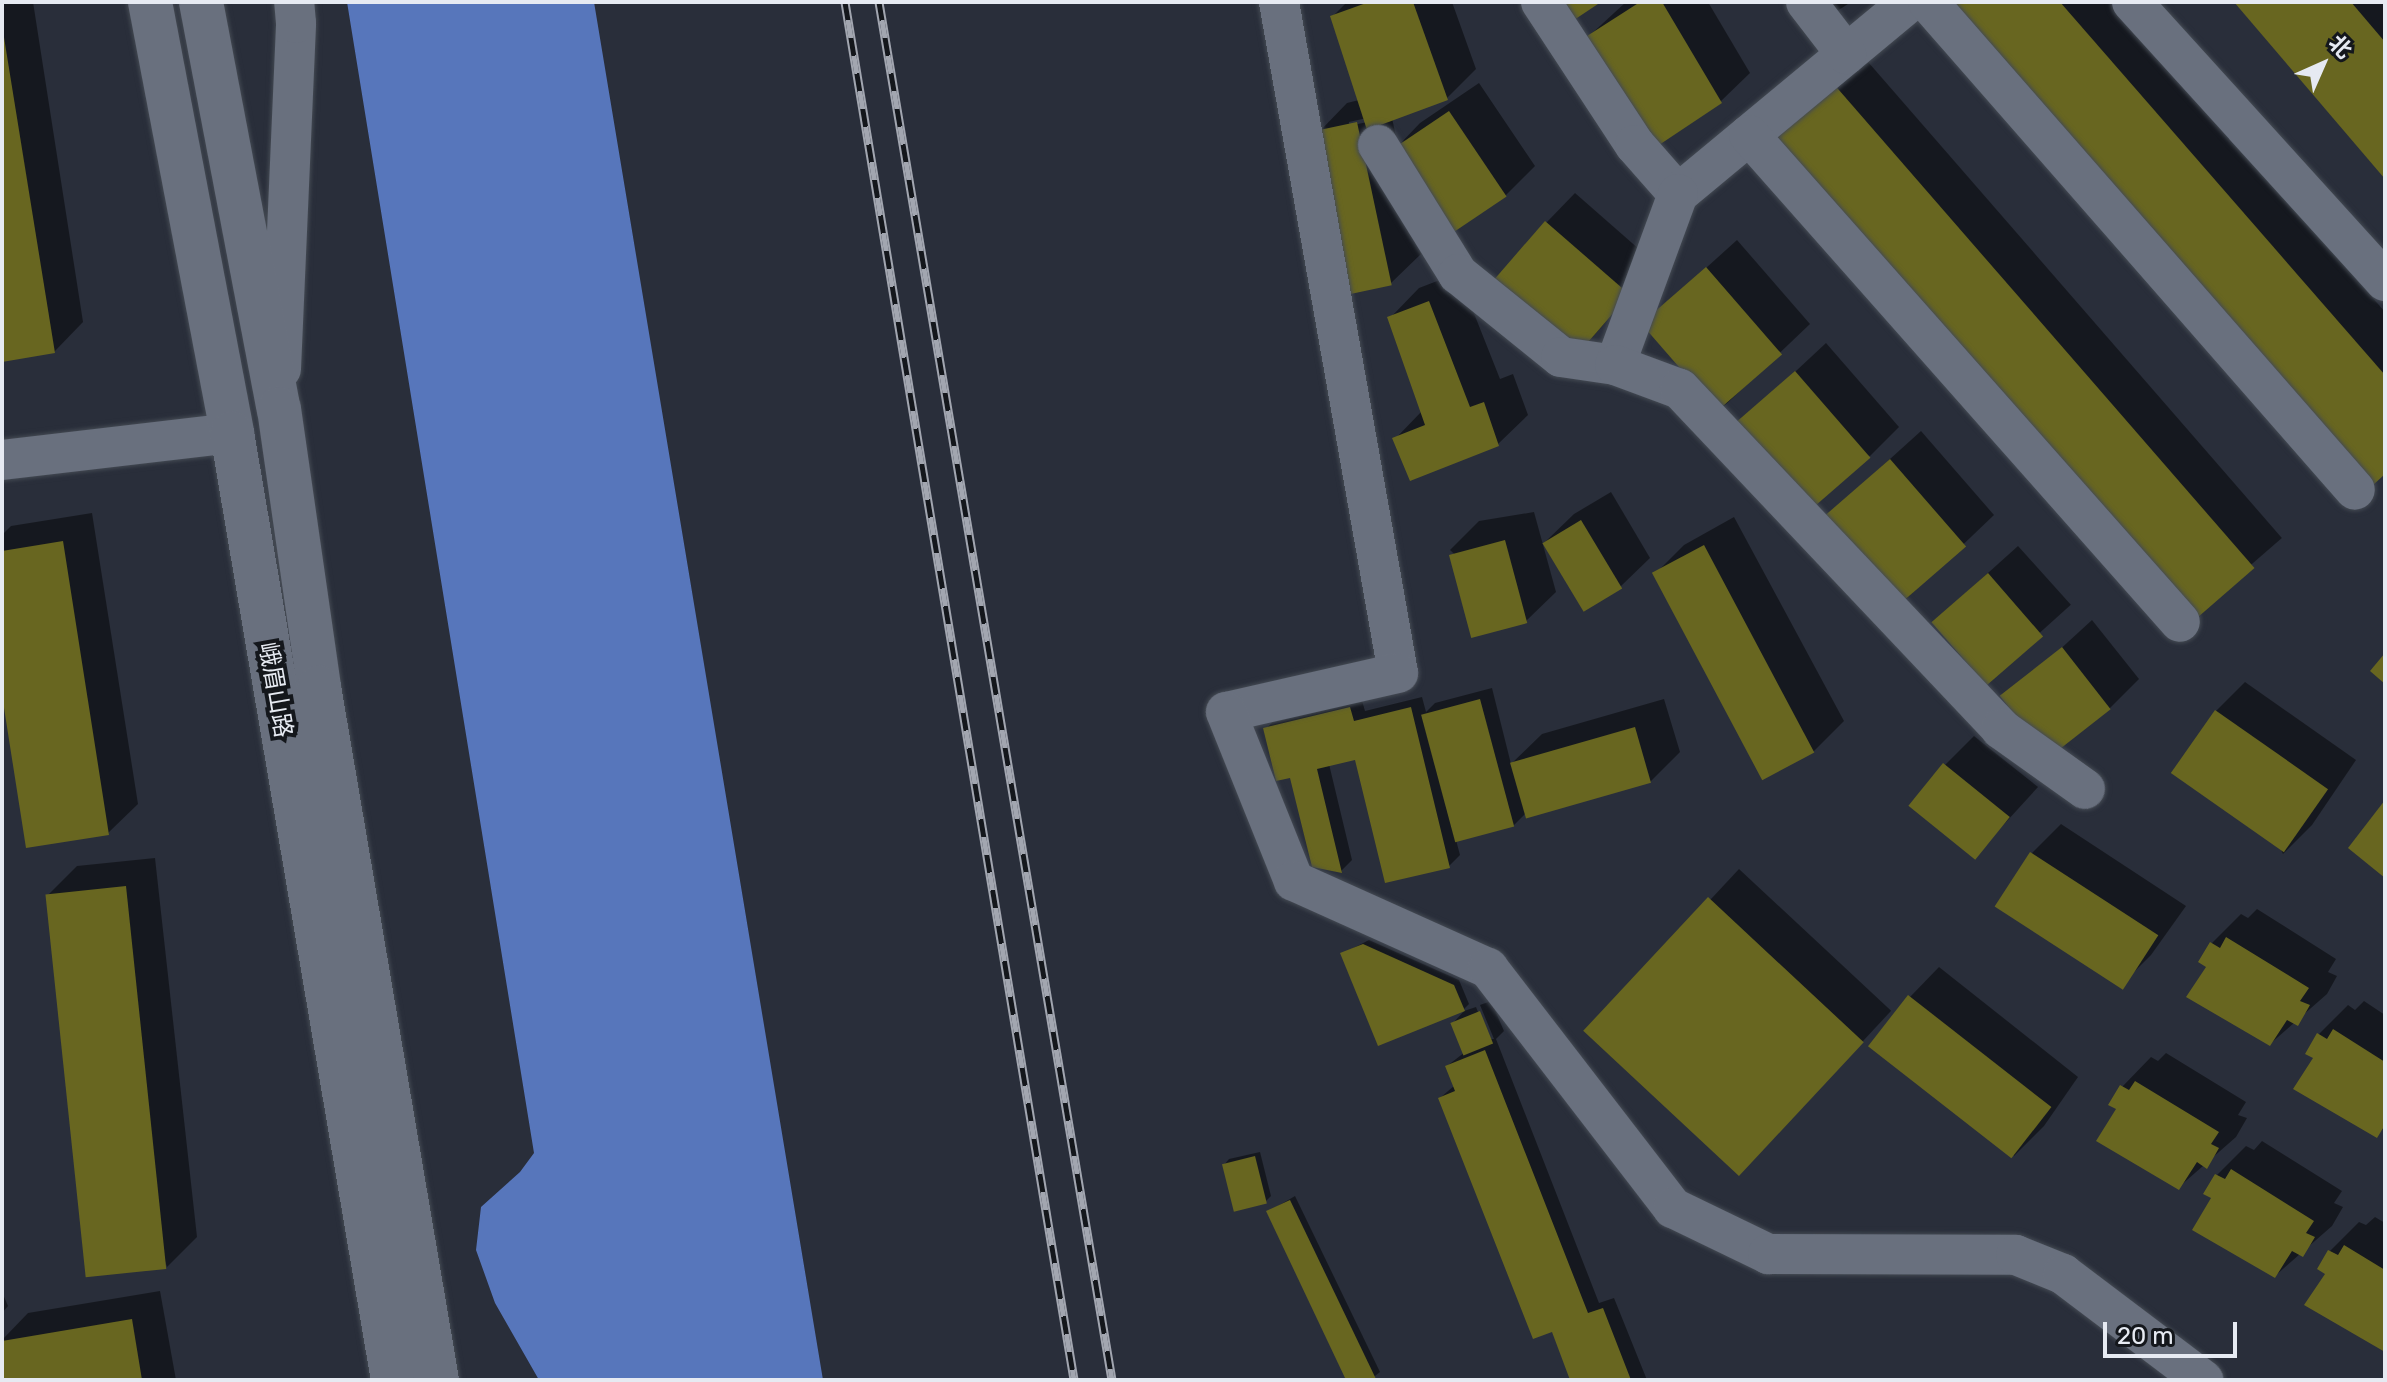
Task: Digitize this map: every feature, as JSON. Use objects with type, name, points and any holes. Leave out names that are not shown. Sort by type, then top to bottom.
[{"type":"street","name":"峨眉山路","points":[[150,2],[232,433],[393,1380]]},
{"type":"street","name":"峨眉山路","points":[[201,2],[279,409],[319,687],[437,1380]]},
{"type":"street","points":[[279,409],[296,23],[294,2]]},
{"type":"street","points":[[1279,2],[1398,673],[1226,712],[1294,881],[1488,968],[1673,1208],[1768,1254],[2016,1255],[2063,1274],[2203,1380]]},
{"type":"street","points":[[1541,2],[1635,145],[1678,194]]},
{"type":"street","points":[[1806,2],[1846,54]]},
{"type":"street","points":[[1615,365],[1678,194],[1909,2]]},
{"type":"street","points":[[1928,2],[2355,490]]},
{"type":"street","points":[[2132,2],[2385,281]]},
{"type":"street","points":[[1749,135],[2180,622]]},
{"type":"street","points":[[1378,145],[1458,274],[1561,357],[1615,365],[1680,389],[2001,729],[2085,789]]},
{"type":"street","points":[[2,460],[232,433]]},
{"type":"water","points":[[347,2],[594,2],[823,1380],[539,1380],[495,1303],[476,1250],[481,1207],[520,1172],[534,1153]]},
{"type":"building","points":[[1369,2],[1413,2],[1448,100],[1367,130],[1330,16]]},
{"type":"building","points":[[1564,2],[1601,2],[1574,20]]},
{"type":"building","points":[[1640,2],[1662,2],[1722,103],[1653,149],[1587,36]]},
{"type":"building","points":[[1947,2],[2060,2],[2385,375],[2385,474],[2372,486]]},
{"type":"building","points":[[2234,2],[2351,2],[2385,42],[2385,179]]},
{"type":"building","points":[[2,25],[55,353],[2,362]]},
{"type":"building","points":[[1832,82],[2255,568],[2190,624],[1768,138]]},
{"type":"building","points":[[1449,111],[1507,196],[1446,237],[1388,152]]},
{"type":"building","points":[[1357,122],[1392,285],[1351,294],[1316,131]]},
{"type":"building","points":[[1545,221],[1630,294],[1575,357],[1491,284]]},
{"type":"building","points":[[1706,267],[1782,355],[1717,411],[1641,323]]},
{"type":"building","points":[[1429,301],[1470,407],[1484,402],[1499,446],[1410,481],[1392,438],[1425,425],[1387,317]]},
{"type":"building","points":[[1795,371],[1870,458],[1806,514],[1731,427]]},
{"type":"building","points":[[1890,459],[1966,547],[1902,602],[1826,515]]},
{"type":"building","points":[[1581,520],[1622,589],[1584,612],[1542,543]]},
{"type":"building","points":[[1505,540],[1527,623],[1471,638],[1449,555]]},
{"type":"building","points":[[63,541],[109,835],[26,848],[2,695],[2,551]]},
{"type":"building","points":[[1704,545],[1814,752],[1762,780],[1652,573]]},
{"type":"building","points":[[1988,573],[2043,636],[1987,686],[1931,622]]},
{"type":"building","points":[[2062,647],[2111,709],[2048,758],[2000,696]]},
{"type":"building","points":[[2385,653],[2385,684],[2370,671]]},
{"type":"building","points":[[1480,699],[1514,827],[1455,842],[1421,715]]},
{"type":"building","points":[[1350,707],[1354,721],[1411,707],[1450,868],[1385,883],[1355,760],[1317,769],[1342,873],[1312,867],[1290,778],[1276,781],[1263,728]]},
{"type":"building","points":[[2215,710],[2328,789],[2284,852],[2171,773]]},
{"type":"building","points":[[1635,727],[1651,783],[1526,819],[1510,763]]},
{"type":"building","points":[[1943,763],[2010,817],[1975,860],[1908,806]]},
{"type":"building","points":[[2385,800],[2385,878],[2348,848]]},
{"type":"building","points":[[2030,852],[2158,935],[2123,990],[1995,907]]},
{"type":"building","points":[[126,886],[166,1269],[86,1277],[45,894]]},
{"type":"building","points":[[1708,897],[1864,1042],[1739,1176],[1583,1031]]},
{"type":"building","points":[[2226,937],[2309,988],[2300,1001],[2310,1005],[2298,1026],[2287,1020],[2270,1046],[2186,997],[2206,967],[2198,962],[2210,942],[2220,948]]},
{"type":"building","points":[[1363,944],[1454,985],[1465,1011],[1378,1046],[1340,953]]},
{"type":"building","points":[[1908,995],[2051,1107],[2011,1158],[1868,1046]]},
{"type":"building","points":[[1480,1011],[1493,1043],[1463,1055],[1450,1023]]},
{"type":"building","points":[[2333,1029],[2385,1062],[2385,1125],[2377,1138],[2293,1089],[2313,1058],[2305,1054],[2317,1033],[2327,1039]]},
{"type":"building","points":[[1485,1050],[1588,1313],[1603,1308],[1631,1380],[1570,1380],[1552,1332],[1533,1339],[1438,1098],[1455,1091],[1445,1066]]},
{"type":"building","points":[[2135,1081],[2219,1132],[2211,1144],[2219,1148],[2207,1169],[2197,1162],[2179,1190],[2096,1141],[2116,1109],[2108,1105],[2120,1085],[2129,1090]]},
{"type":"building","points":[[1255,1156],[1267,1204],[1234,1212],[1222,1164]]},
{"type":"building","points":[[2231,1169],[2314,1221],[2306,1233],[2315,1237],[2303,1257],[2292,1251],[2275,1278],[2192,1230],[2211,1198],[2203,1194],[2215,1174],[2225,1179]]},
{"type":"building","points":[[1290,1200],[1374,1380],[1346,1380],[1266,1211]]},
{"type":"building","points":[[2344,1245],[2385,1270],[2385,1352],[2304,1305],[2325,1274],[2317,1269],[2328,1250],[2338,1255]]},
{"type":"building","points":[[132,1319],[142,1380],[4,1380],[2,1341]]},
{"type":"railway","points":[[845,2],[1074,1380]]},
{"type":"railway","points":[[879,2],[1112,1380]]}]
